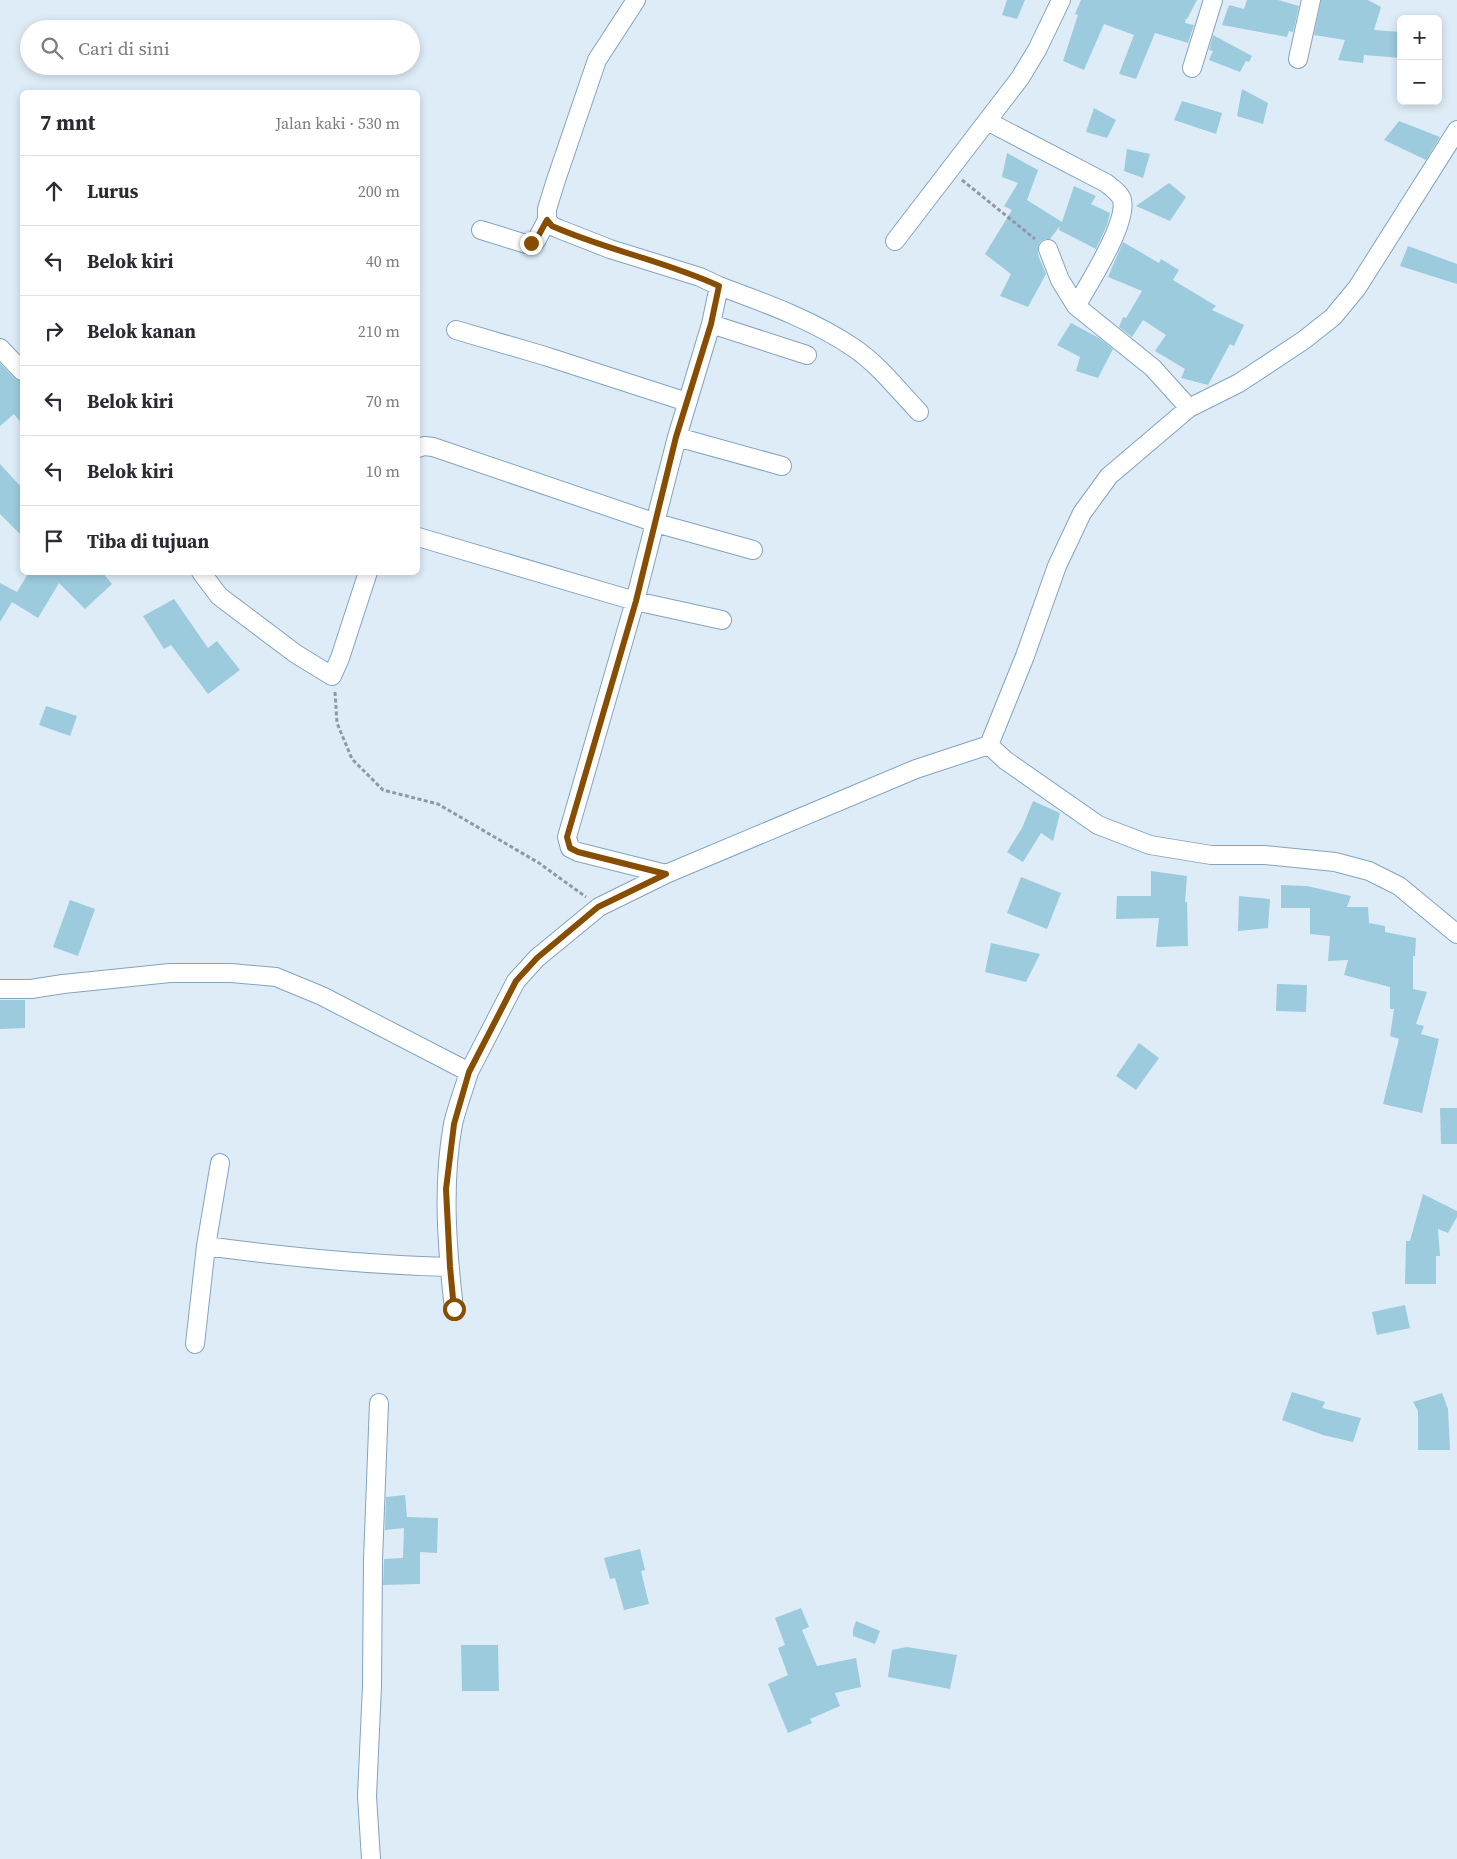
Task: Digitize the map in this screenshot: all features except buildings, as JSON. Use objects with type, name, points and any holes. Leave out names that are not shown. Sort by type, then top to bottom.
[{"type":"street","points":[[481,230],[526,244],[536,240],[547,220],[547,209],[556,180],[597,60],[636,0]]},
{"type":"street","points":[[895,240],[1024,72],[1037,50],[1061,0]]},
{"type":"street","points":[[1192,68],[1213,0]]},
{"type":"street","points":[[1298,58],[1311,0]]},
{"type":"street","points":[[987,121],[1106,183],[1121,197],[1123,210],[1119,224],[1103,258],[1076,306]]},
{"type":"street","points":[[454,1309],[446,1189],[454,1124],[469,1072],[516,981],[537,958],[598,907],[666,874],[916,769],[989,745],[1025,656],[1056,566],[1082,513],[1109,476],[1189,408],[1239,384],[1304,340],[1332,317],[1357,288],[1457,130]]},
{"type":"street","points":[[547,220],[552,226],[610,249],[700,277],[825,330],[855,349],[883,374],[919,412]]},
{"type":"street","points":[[1048,248],[1060,280],[1076,306],[1153,368],[1189,408]]},
{"type":"street","points":[[666,874],[578,852],[570,848],[567,837],[636,601],[676,437],[711,324],[719,286]]},
{"type":"street","points":[[711,324],[807,355]]},
{"type":"street","points":[[456,330],[545,356],[687,402]]},
{"type":"street","points":[[0,348],[20,369]]},
{"type":"street","points":[[676,437],[782,466]]},
{"type":"street","points":[[420,447],[433,447],[656,523],[753,550]]},
{"type":"street","points":[[420,538],[636,601],[722,620]]},
{"type":"street","points":[[203,575],[219,596],[296,654],[332,676],[340,658],[367,575]]},
{"type":"street","points":[[989,745],[1005,760],[1098,825],[1150,845],[1211,855],[1266,856],[1335,862],[1369,871],[1399,886],[1457,934]]},
{"type":"street","points":[[0,989],[31,989],[170,973],[231,973],[276,977],[322,996],[469,1072]]},
{"type":"street","points":[[195,1344],[206,1246],[220,1163]]},
{"type":"street","points":[[206,1246],[304,1259],[401,1266],[450,1267]]},
{"type":"street","points":[[372,1859],[368,1796],[372,1686],[373,1560],[379,1403]]},
{"type":"path","points":[[949,170],[1048,248]]},
{"type":"path","points":[[332,676],[337,723],[352,759],[382,790],[438,804],[539,863],[598,907]]},
{"type":"route","points":[[454,1309],[446,1189],[454,1124],[469,1072],[516,981],[537,958],[598,907],[621,894],[666,874],[578,852],[570,848],[567,837],[636,601],[676,437],[711,324],[719,286],[700,277],[662,264],[610,249],[552,226],[547,220],[536,240],[531,243]]}]
